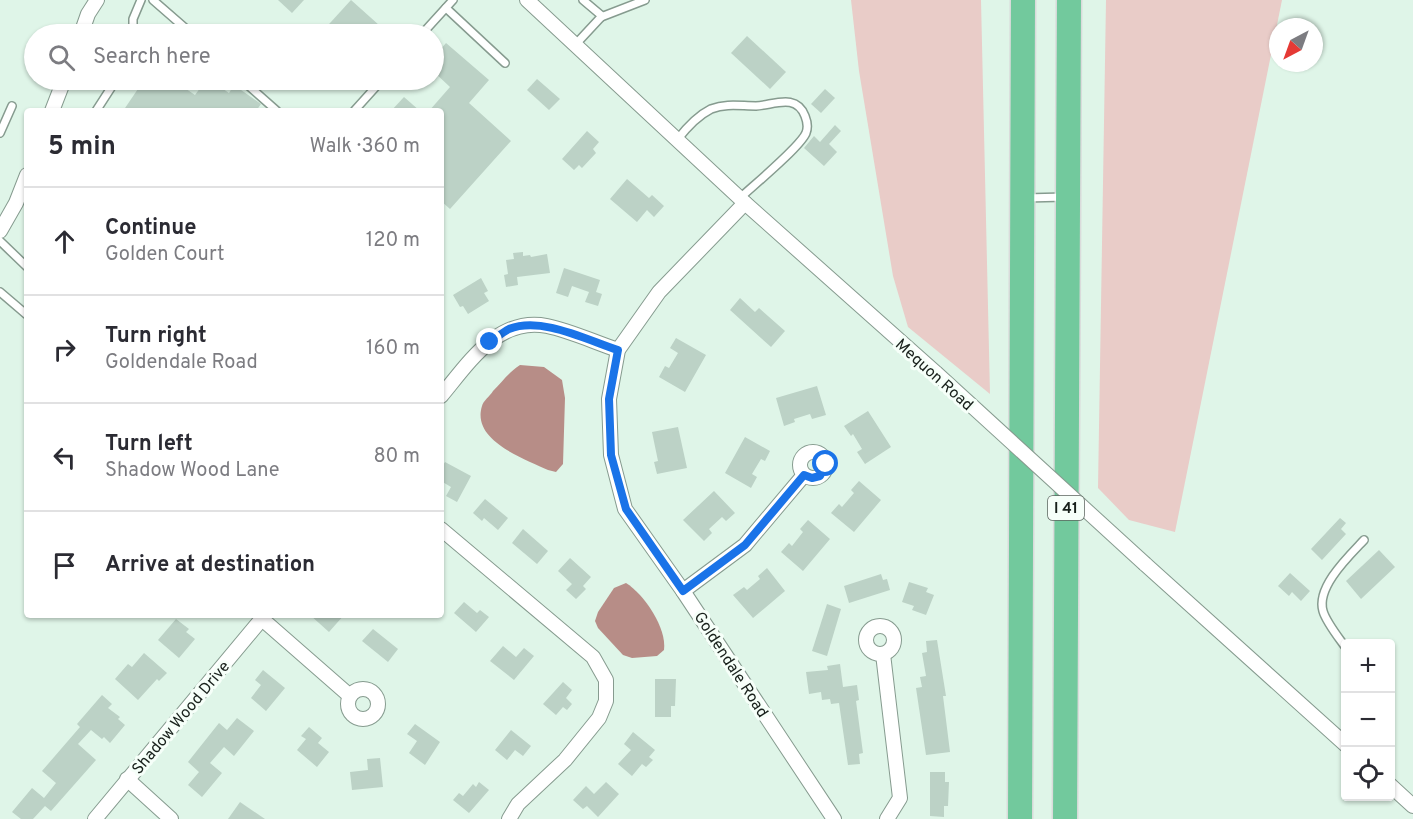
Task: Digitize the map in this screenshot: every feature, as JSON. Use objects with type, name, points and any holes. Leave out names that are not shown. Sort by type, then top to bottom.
[{"type":"highway","points":[[1020,819],[1023,0]]},
{"type":"highway","name":"I 41","points":[[1065,819],[1069,0]]},
{"type":"street","points":[[84,24],[97,0]]},
{"type":"street","name":"Mequon Road","points":[[527,0],[743,201],[1341,740]]},
{"type":"street","points":[[53,108],[60,90]]},
{"type":"street","points":[[0,231],[16,203],[24,183]]},
{"type":"street","name":"Goldendale Road","points":[[743,201],[659,292],[618,350],[609,399],[611,455],[626,509],[834,819]]},
{"type":"street","points":[[444,392],[477,354],[509,329],[528,325],[547,326],[618,350]]},
{"type":"street","points":[[683,591],[745,545],[804,475]]},
{"type":"street","points":[[444,532],[593,657],[606,680],[606,701],[599,718],[565,760],[518,804],[509,819]]},
{"type":"street","name":"Shadow Wood Drive","points":[[95,819],[262,618]]},
{"type":"street","points":[[264,618],[350,696]]},
{"type":"street","points":[[883,654],[900,798],[887,819]]},
{"type":"street","points":[[128,779],[171,819]]},
{"type":"street","points":[[1395,790],[1413,806]]},
{"type":"lane","points":[[133,24],[141,0]]},
{"type":"lane","points":[[153,0],[181,24]]},
{"type":"lane","points":[[431,24],[453,0]]},
{"type":"lane","points":[[583,0],[601,17]]},
{"type":"lane","points":[[575,45],[601,17],[645,0]]},
{"type":"lane","points":[[446,8],[505,63]]},
{"type":"lane","points":[[98,108],[110,90]]},
{"type":"lane","points":[[253,90],[274,108]]},
{"type":"lane","points":[[357,108],[373,90]]},
{"type":"lane","points":[[677,140],[687,126],[698,117],[722,105],[764,106],[785,101],[798,105],[804,112],[807,123],[806,132],[794,148],[743,201]]},
{"type":"lane","points":[[0,133],[12,106]]},
{"type":"lane","points":[[1023,198],[1068,197]]},
{"type":"lane","points":[[0,241],[24,264]]},
{"type":"lane","points":[[0,292],[24,312]]},
{"type":"lane","points":[[1341,640],[1323,612],[1323,602],[1327,587],[1340,565],[1364,540]]},
{"type":"shaded area","points":[[851,0],[981,0],[990,394],[908,327],[893,276],[859,71]]},
{"type":"shaded area","points":[[1106,0],[1282,0],[1278,18],[1269,18],[1269,65],[1175,532],[1129,520],[1098,488]]},
{"type":"shaded area","points":[[520,365],[544,367],[562,380],[565,398],[563,464],[556,472],[502,447],[484,429],[481,418],[484,402]]},
{"type":"shaded area","points":[[626,583],[647,603],[658,622],[664,641],[664,650],[657,656],[632,658],[623,655],[598,628],[595,621],[598,612],[614,588]]},
{"type":"building","points":[[278,0],[304,0],[292,13]]},
{"type":"building","points":[[351,0],[378,24],[329,24]]},
{"type":"building","points":[[747,36],[786,72],[770,89],[731,53]]},
{"type":"building","points":[[446,43],[489,80],[469,103],[511,141],[450,209],[444,204],[444,108],[432,108],[450,87],[444,81],[444,45]]},
{"type":"building","points":[[537,79],[560,99],[549,110],[527,90]]},
{"type":"building","points":[[825,89],[835,98],[821,113],[811,104]]},
{"type":"building","points":[[137,90],[188,90],[195,95],[199,90],[225,90],[229,93],[231,90],[241,90],[261,104],[258,108],[125,108]]},
{"type":"building","points":[[404,97],[417,108],[394,108]]},
{"type":"building","points":[[835,125],[841,131],[829,144],[837,152],[824,166],[804,148],[814,136],[820,142]]},
{"type":"building","points":[[587,131],[599,142],[593,149],[596,153],[582,168],[579,165],[574,170],[562,159]]},
{"type":"building","points":[[627,179],[649,198],[652,195],[664,206],[654,217],[647,210],[637,222],[610,199]]},
{"type":"building","points":[[523,252],[523,256],[530,255],[531,257],[547,254],[550,273],[517,277],[518,285],[506,287],[504,275],[508,274],[506,260],[514,259],[513,253]]},
{"type":"building","points":[[564,268],[600,280],[596,292],[602,294],[598,306],[585,302],[589,292],[572,286],[568,297],[556,293]]},
{"type":"building","points":[[481,278],[488,291],[484,293],[489,301],[468,314],[463,306],[460,307],[453,295]]},
{"type":"building","points":[[740,298],[755,312],[759,308],[785,331],[771,347],[730,310]]},
{"type":"building","points":[[676,338],[706,355],[685,392],[659,377],[665,366],[669,368],[678,353],[670,348]]},
{"type":"building","points":[[817,386],[826,415],[812,419],[810,414],[794,419],[795,422],[784,426],[776,398]]},
{"type":"building","points":[[868,411],[891,447],[865,464],[857,452],[862,449],[853,434],[851,436],[844,426]]},
{"type":"building","points":[[678,427],[687,468],[657,474],[654,462],[658,461],[652,432]]},
{"type":"building","points":[[745,437],[770,451],[765,461],[761,459],[752,474],[757,477],[751,488],[725,473]]},
{"type":"building","points":[[445,462],[471,476],[457,502],[446,496],[451,487],[444,483]]},
{"type":"building","points":[[859,481],[881,500],[854,532],[831,513],[839,504],[842,507],[854,493],[851,490]]},
{"type":"building","points":[[714,491],[735,513],[726,521],[722,517],[709,529],[712,533],[704,541],[683,520]]},
{"type":"building","points":[[485,499],[508,518],[498,530],[484,518],[482,521],[473,513]]},
{"type":"building","points":[[1340,518],[1346,523],[1341,529],[1346,534],[1322,560],[1311,549]]},
{"type":"building","points":[[808,520],[830,539],[803,571],[781,552],[789,543],[792,546],[803,532],[800,529]]},
{"type":"building","points":[[523,529],[548,551],[537,564],[512,543]]},
{"type":"building","points":[[1379,550],[1395,567],[1361,599],[1346,581]]},
{"type":"building","points":[[570,558],[591,577],[583,586],[586,589],[576,599],[566,590],[572,584],[558,571]]},
{"type":"building","points":[[767,568],[785,591],[753,618],[733,595],[744,587],[747,590],[760,579],[758,576]]},
{"type":"building","points":[[1290,573],[1310,591],[1301,601],[1292,592],[1289,596],[1278,586]]},
{"type":"building","points":[[881,574],[883,580],[887,579],[890,590],[849,603],[844,586]]},
{"type":"building","points":[[909,582],[928,588],[926,592],[934,595],[926,615],[912,610],[914,606],[902,602]]},
{"type":"building","points":[[464,602],[477,613],[480,610],[489,617],[476,632],[454,613]]},
{"type":"building","points":[[827,604],[841,609],[827,656],[812,651]]},
{"type":"building","points":[[313,618],[341,618],[329,632]]},
{"type":"building","points":[[176,619],[189,629],[186,632],[195,639],[179,658],[158,640]]},
{"type":"building","points":[[373,629],[398,649],[388,662],[362,641]]},
{"type":"building","points":[[937,640],[946,696],[943,696],[950,752],[926,755],[916,688],[922,687],[920,677],[926,676],[922,653],[927,652],[926,641]]},
{"type":"building","points":[[503,646],[516,657],[524,648],[534,656],[514,680],[490,661]]},
{"type":"building","points":[[144,653],[167,673],[159,681],[157,679],[138,700],[115,679],[128,664],[132,667]]},
{"type":"building","points":[[840,664],[843,687],[857,685],[859,700],[856,701],[863,753],[859,754],[860,764],[848,765],[839,703],[831,704],[830,699],[822,700],[821,692],[809,694],[806,672],[828,670],[827,666]]},
{"type":"building","points":[[263,670],[285,688],[266,711],[251,698],[261,685],[255,680]]},
{"type":"building","points":[[655,679],[676,679],[675,706],[671,706],[671,717],[655,717]]},
{"type":"building","points":[[563,682],[572,690],[566,698],[572,704],[567,710],[563,707],[556,715],[543,704]]},
{"type":"building","points":[[102,695],[112,704],[108,708],[120,717],[118,719],[125,725],[110,743],[91,730],[78,744],[96,760],[51,811],[45,806],[33,819],[21,819],[12,812],[32,788],[44,798],[56,783],[42,771],[80,727],[77,724]]},
{"type":"building","points":[[237,718],[254,731],[234,756],[224,747],[210,763],[222,773],[202,797],[188,785],[199,772],[188,762],[219,723],[227,730]]},
{"type":"building","points":[[415,724],[440,742],[425,765],[409,753],[417,741],[407,734]]},
{"type":"building","points":[[309,727],[322,738],[318,743],[329,752],[317,767],[297,750],[306,739],[301,736]]},
{"type":"building","points":[[511,730],[531,746],[523,756],[515,750],[507,760],[495,750]]},
{"type":"building","points":[[633,732],[655,750],[649,757],[653,760],[646,767],[642,764],[632,776],[618,764],[631,750],[624,744]]},
{"type":"building","points":[[380,758],[383,787],[352,790],[350,772],[368,770],[367,759]]},
{"type":"building","points":[[930,772],[945,772],[945,782],[949,782],[948,806],[944,806],[944,817],[930,816]]},
{"type":"building","points":[[479,782],[489,790],[469,813],[453,800],[459,793],[463,796],[473,784],[476,787]]},
{"type":"building","points":[[606,782],[619,794],[598,817],[587,806],[583,809],[573,800],[586,786],[594,794]]},
{"type":"building","points":[[240,802],[265,819],[228,819]]},
{"type":"route","points":[[490,342],[509,329],[528,325],[547,326],[618,350],[609,399],[611,455],[626,509],[683,591],[745,545],[804,475],[817,478],[824,472],[826,464]]}]
